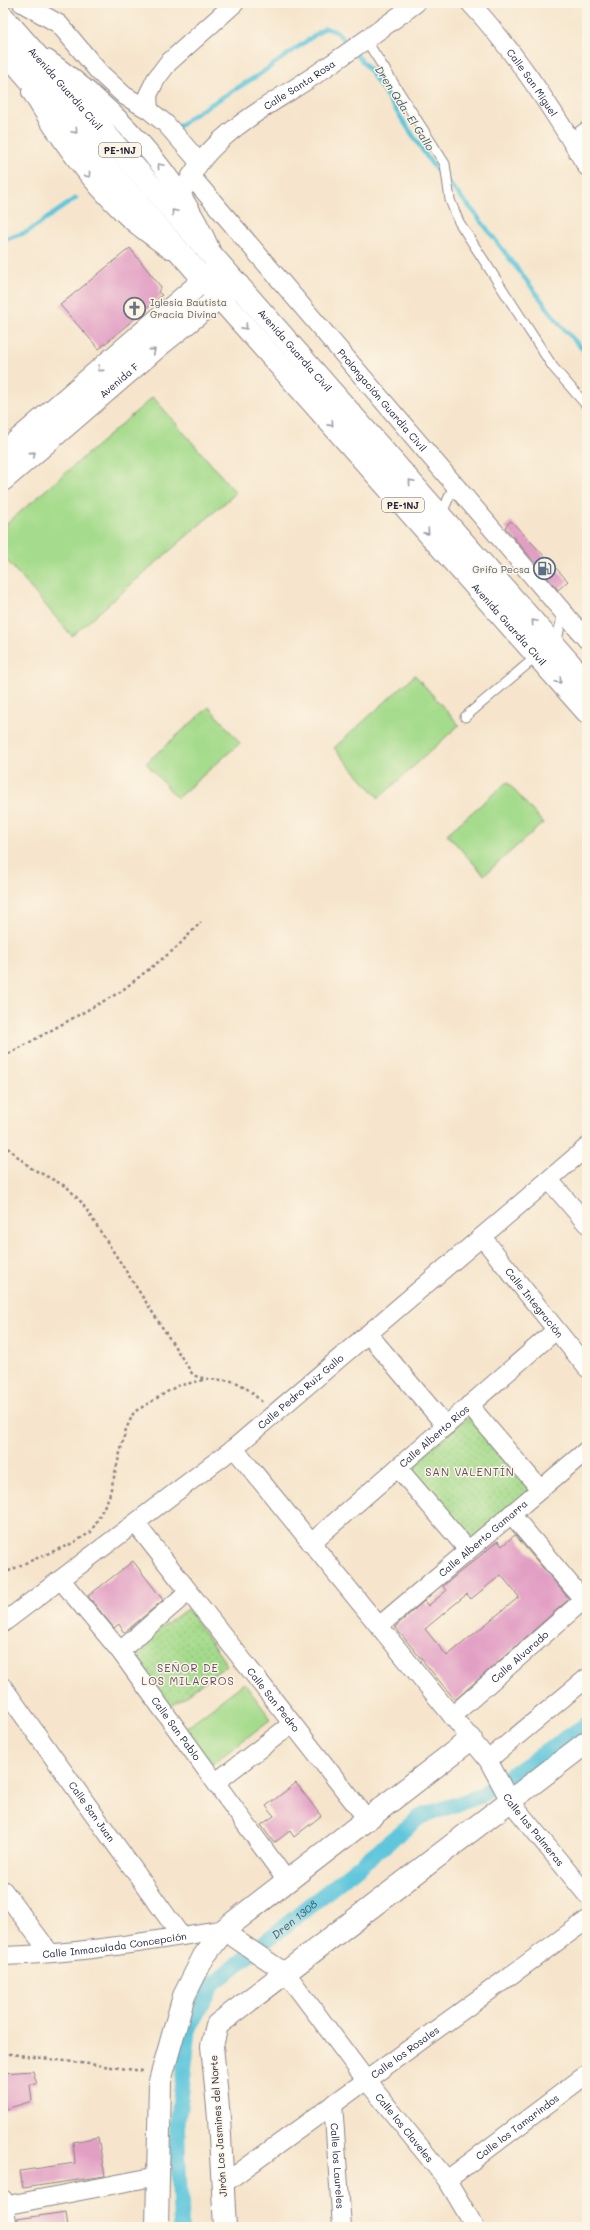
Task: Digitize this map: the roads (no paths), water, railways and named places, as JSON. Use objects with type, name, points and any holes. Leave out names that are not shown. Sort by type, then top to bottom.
[{"type":"main road","name":"Avenida Guardia Civil","points":[[4,22],[15,52],[209,269],[237,283],[441,516],[546,651],[587,712]]},
{"type":"main road","name":"Avenida Guardia Civil","points":[[209,269],[219,297],[546,651],[587,682]]},
{"type":"main road","name":"Avenida F","points":[[3,453],[209,269]]},
{"type":"main road","name":"Avenida F","points":[[3,480],[161,344],[237,283]]},
{"type":"main road","points":[[157,2227],[160,2081],[184,1996],[204,1956],[225,1929],[471,1739]]},
{"type":"main road","points":[[286,1973],[587,1742]]},
{"type":"main road","name":"Jirón Los Jasmines del Norte","points":[[225,2227],[219,2118],[212,2046],[217,2026],[286,1973]]},
{"type":"street","points":[[149,110],[148,95],[156,79],[168,63],[235,3]]},
{"type":"street","name":"Calle Santa Rosa","points":[[195,169],[228,133],[366,40],[416,3]]},
{"type":"street","name":"Calle San Miguel","points":[[470,3],[505,45],[572,142],[587,167]]},
{"type":"street","points":[[4,22],[26,4]]},
{"type":"street","name":"Prolongación Guardia Civil","points":[[26,4],[59,24],[113,86],[125,96],[149,110],[182,140],[195,169],[454,485],[587,640]]},
{"type":"street","points":[[15,52],[72,76],[130,130],[166,173],[200,223],[209,269]]},
{"type":"street","points":[[572,142],[587,131]]},
{"type":"street","points":[[181,194],[195,169]]},
{"type":"street","name":"Calle Pedro Ruiz Gallo","points":[[3,1623],[136,1524],[234,1448],[369,1335],[587,1147]]},
{"type":"street","points":[[549,1180],[587,1224]]},
{"type":"street","name":"Calle Integración","points":[[482,1237],[587,1368]]},
{"type":"street","name":"Calle Alberto Ríos","points":[[311,1543],[556,1330]]},
{"type":"street","points":[[369,1335],[446,1426]]},
{"type":"street","points":[[469,1405],[540,1490]]},
{"type":"street","name":"Calle las Palmeras","points":[[234,1448],[488,1760],[510,1801],[587,1896]]},
{"type":"street","name":"Calle Alberto Gamarra","points":[[378,1626],[587,1450]]},
{"type":"street","points":[[398,1468],[468,1550]]},
{"type":"street","points":[[511,1514],[586,1600]]},
{"type":"street","name":"Calle San Pedro","points":[[136,1524],[367,1819]]},
{"type":"street","name":"Calle San Pablo","points":[[61,1580],[120,1651],[287,1881]]},
{"type":"street","points":[[120,1651],[188,1592]]},
{"type":"street","name":"Calle Alvarado","points":[[452,1716],[586,1600]]},
{"type":"street","points":[[488,1760],[587,1678]]},
{"type":"street","name":"Calle San Juan","points":[[3,1687],[181,1936]]},
{"type":"street","points":[[216,1782],[292,1724]]},
{"type":"street","points":[[3,1890],[50,1953]]},
{"type":"street","name":"Calle los Rosales","points":[[222,2185],[587,1920]]},
{"type":"street","name":"Calle Inmaculada Concepción","points":[[3,1956],[50,1953],[225,1929]]},
{"type":"street","name":"Calle los Claveles","points":[[225,1929],[234,1938],[286,1973],[366,2080],[447,2180],[474,2227]]},
{"type":"street","name":"Calle los Tamarindos","points":[[447,2180],[587,2074]]},
{"type":"street","name":"Calle los Laureles","points":[[333,2104],[342,2227]]},
{"type":"street","points":[[8,2227],[3,2204],[158,2176]]},
{"type":"lane","points":[[366,40],[445,164],[450,200],[459,222],[552,368],[587,406]]},
{"type":"lane","points":[[441,516],[454,485]]},
{"type":"lane","points":[[465,717],[546,651],[563,612]]},
{"type":"waterway","name":"Dren Qda. El Gallo","points":[[176,129],[192,116],[260,74],[325,28],[337,32],[350,47]]},
{"type":"waterway","name":"Dren Qda. El Gallo","points":[[355,53],[368,68],[431,163],[474,212],[562,327],[587,354]]},
{"type":"waterway","name":"Dren Qda. El Gallo","points":[[3,240],[27,232],[76,198]]},
{"type":"waterway","name":"Dren 1308","points":[[181,2227],[177,2128],[189,2027],[214,1983],[420,1817],[480,1796],[587,1724]]},
{"type":"place","name":"Iglesia Bautista Gracia Divina","points":[[134,308]]},
{"type":"place","name":"Grifo Pecsa","points":[[545,569]]},
{"type":"district","name":"SAN VALENTÍN","points":[[470,1471]]},
{"type":"district","name":"SEÑOR DE LOS MILAGROS","points":[[188,1673]]}]
